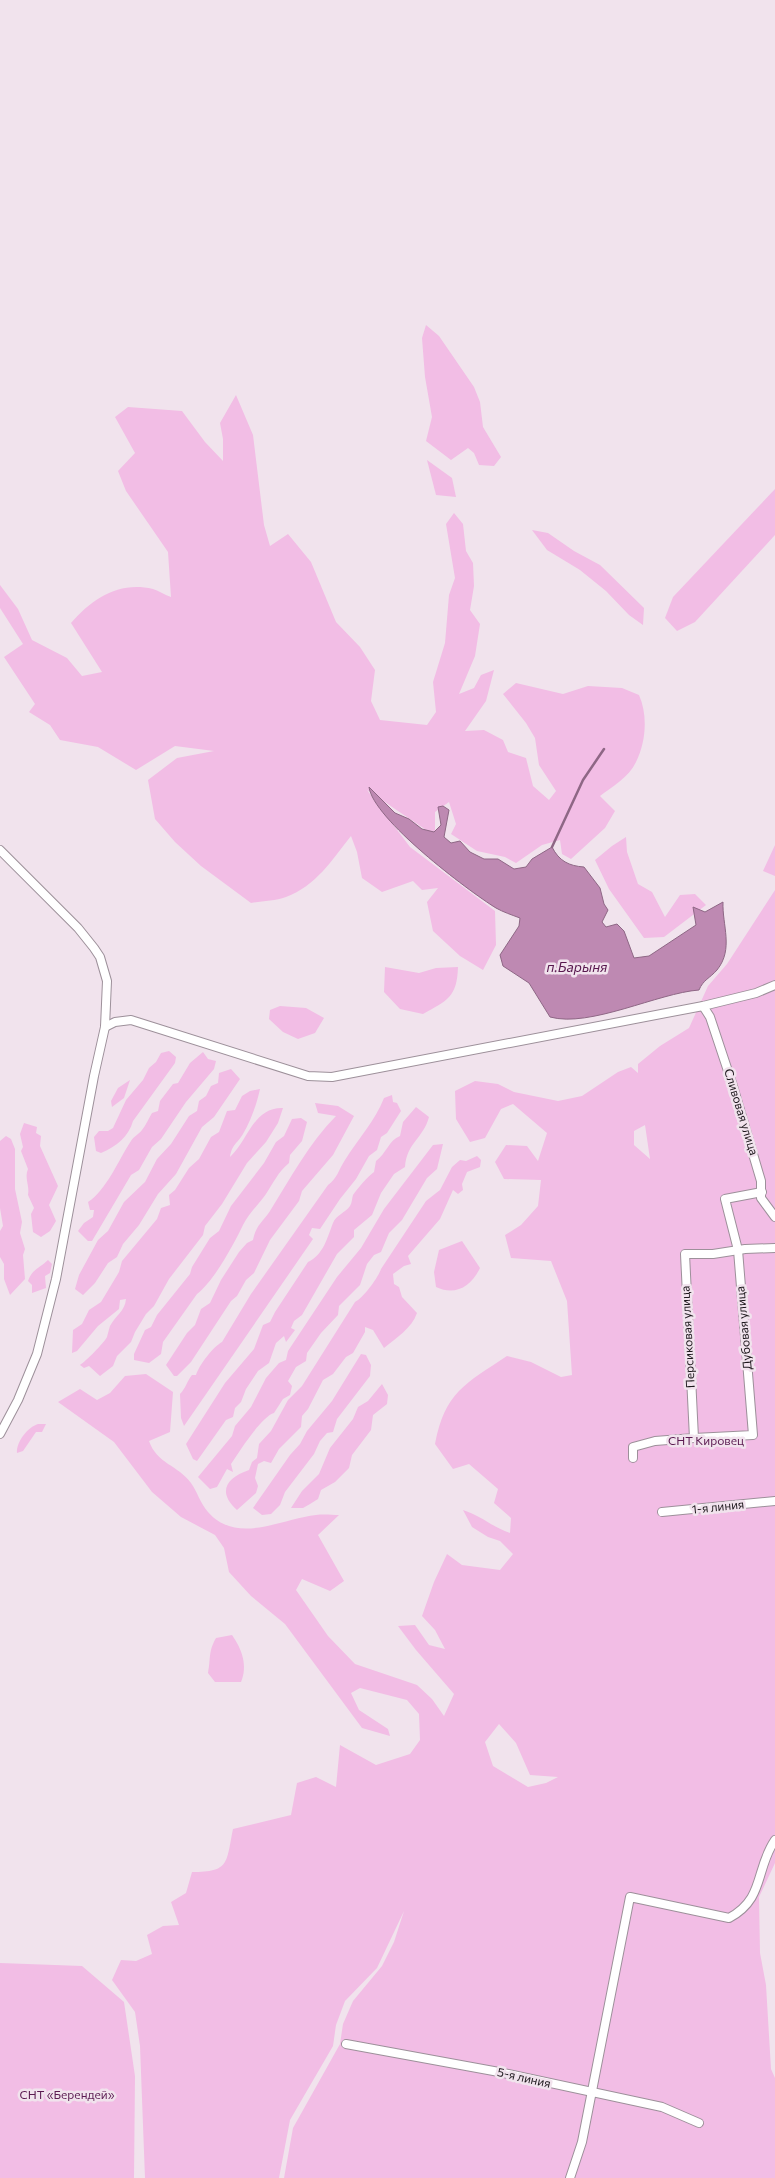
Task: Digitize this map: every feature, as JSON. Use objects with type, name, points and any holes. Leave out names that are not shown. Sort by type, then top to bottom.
[{"type":"street","points":[[0,850],[78,928],[100,957],[107,981],[105,1027],[56,1279],[37,1354],[18,1400],[0,1434]]},
{"type":"street","points":[[105,1027],[115,1022],[131,1020],[308,1076],[332,1077],[703,1006],[756,994],[774,987]]},
{"type":"street","name":"Сливовая улица","points":[[703,1006],[710,1017],[732,1083],[761,1181],[761,1198],[775,1217]]},
{"type":"street","name":"Дубовая улица","points":[[694,1438],[753,1435],[738,1250],[725,1199],[762,1192]]},
{"type":"street","name":"Персиковая улица","points":[[694,1438],[683,1259],[685,1254],[713,1254],[738,1250],[775,1248]]},
{"type":"street","points":[[633,1458],[633,1447],[642,1443],[694,1438]]},
{"type":"street","name":"1-я линия","points":[[662,1512],[775,1501]]},
{"type":"street","points":[[570,2178],[582,2142],[590,2092],[630,1897],[729,1918],[740,1912],[756,1892],[768,1850],[775,1840]]},
{"type":"street","name":"5-я линия","points":[[346,2044],[491,2071],[662,2108],[699,2124]]},
{"type":"green space","points":[[426,325],[439,336],[474,387],[480,402],[483,427],[501,457],[494,466],[479,465],[474,453],[468,448],[451,460],[426,441],[432,417],[425,377],[422,338]]},
{"type":"green space","points":[[236,395],[253,435],[264,525],[270,546],[288,534],[311,562],[336,622],[360,647],[375,670],[371,701],[380,720],[427,725],[436,712],[433,682],[445,643],[449,595],[455,578],[446,524],[454,513],[463,524],[466,551],[473,563],[474,586],[470,610],[480,624],[475,656],[459,694],[474,688],[481,675],[494,670],[486,701],[465,731],[484,730],[503,740],[508,752],[526,758],[533,786],[549,800],[556,791],[539,765],[535,738],[526,723],[503,694],[516,683],[563,694],[588,686],[622,688],[639,695],[644,711],[645,729],[642,746],[636,762],[620,781],[600,796],[615,811],[605,828],[571,859],[562,854],[560,840],[542,845],[516,863],[505,857],[477,851],[451,834],[456,824],[449,802],[435,812],[435,836],[367,790],[410,847],[495,911],[496,945],[483,970],[460,956],[433,931],[427,902],[438,888],[422,890],[413,881],[382,892],[362,878],[357,852],[351,836],[323,871],[306,886],[286,897],[251,903],[201,866],[175,842],[155,819],[148,780],[177,758],[214,751],[175,746],[136,770],[98,747],[60,740],[50,725],[29,712],[35,704],[4,657],[23,644],[0,608],[0,585],[18,609],[32,640],[67,658],[82,676],[102,672],[71,623],[88,606],[108,594],[129,587],[153,589],[171,597],[168,552],[126,491],[118,471],[135,453],[115,417],[128,407],[182,411],[205,442],[223,461],[223,439],[220,423]]},
{"type":"green space","points":[[427,460],[452,478],[456,497],[436,495]]},
{"type":"green space","points":[[775,489],[775,535],[695,622],[677,631],[665,618],[673,597]]},
{"type":"green space","points":[[532,530],[548,533],[574,551],[600,565],[644,608],[643,625],[629,615],[606,591],[580,570],[547,550]]},
{"type":"green space","points":[[626,837],[627,852],[638,884],[652,892],[665,917],[680,895],[695,894],[706,905],[664,937],[644,938],[609,889],[595,860]]},
{"type":"green space","points":[[775,845],[775,876],[763,871]]},
{"type":"green space","name":"СНТ Кировец","points":[[775,890],[775,1863],[759,1897],[760,1953],[766,1985],[771,2069],[775,2078],[775,2178],[284,2178],[293,2128],[340,2044],[343,2024],[353,2001],[382,1966],[394,1942],[404,1911],[377,1968],[345,2001],[336,2025],[333,2046],[290,2120],[279,2178],[145,2178],[140,2046],[135,2012],[112,1980],[121,1960],[136,1961],[152,1954],[147,1935],[163,1926],[179,1925],[171,1902],[186,1893],[192,1872],[213,1870],[224,1863],[227,1858],[233,1829],[291,1815],[297,1783],[316,1777],[336,1787],[340,1745],[376,1765],[410,1754],[420,1740],[419,1714],[407,1700],[360,1688],[351,1693],[359,1710],[388,1729],[390,1736],[362,1728],[285,1624],[251,1596],[229,1572],[224,1548],[215,1535],[181,1517],[152,1492],[114,1442],[58,1402],[80,1389],[97,1400],[110,1393],[125,1376],[146,1374],[173,1392],[170,1432],[149,1441],[153,1449],[162,1460],[186,1477],[208,1512],[220,1522],[232,1527],[246,1529],[274,1525],[302,1517],[339,1515],[318,1535],[344,1581],[330,1591],[302,1579],[296,1590],[328,1636],[355,1664],[417,1685],[432,1699],[444,1716],[454,1694],[398,1626],[415,1625],[429,1645],[445,1649],[435,1630],[422,1616],[434,1582],[447,1554],[462,1565],[500,1570],[513,1554],[500,1541],[488,1537],[472,1527],[463,1510],[510,1533],[511,1518],[494,1503],[498,1489],[469,1464],[453,1469],[435,1444],[439,1426],[451,1401],[459,1391],[468,1382],[507,1356],[531,1362],[561,1377],[572,1375],[567,1301],[551,1261],[511,1258],[505,1235],[521,1225],[538,1206],[541,1180],[504,1179],[495,1162],[506,1145],[527,1146],[538,1161],[547,1133],[513,1104],[501,1109],[485,1138],[470,1142],[456,1119],[455,1091],[475,1081],[498,1084],[514,1092],[558,1101],[582,1096],[618,1072],[631,1067],[638,1073],[638,1064],[660,1046],[689,1028],[708,986],[727,964]],"holes":[[[645,1125],[650,1159],[634,1145],[634,1131]],[[499,1724],[516,1743],[530,1775],[558,1777],[546,1783],[528,1787],[493,1766],[485,1742]]]},
{"type":"green space","points":[[385,967],[419,973],[436,968],[458,967],[456,985],[445,1001],[423,1014],[400,1009],[384,992]]},
{"type":"green space","points":[[280,1006],[306,1008],[324,1018],[315,1033],[298,1039],[283,1032],[269,1019],[270,1010]]},
{"type":"green space","points":[[169,1051],[176,1057],[175,1063],[133,1121],[125,1136],[107,1151],[101,1153],[96,1151],[94,1137],[99,1131],[108,1131],[113,1128],[126,1100],[143,1080],[149,1068],[156,1062],[161,1053]]},
{"type":"green space","points":[[203,1052],[208,1059],[216,1061],[214,1069],[186,1102],[161,1139],[152,1147],[139,1170],[131,1175],[92,1241],[88,1241],[78,1231],[84,1223],[93,1217],[94,1210],[90,1210],[88,1202],[101,1190],[131,1141],[142,1130],[152,1113],[158,1111],[160,1101],[173,1084],[178,1083],[190,1063]]},
{"type":"green space","points":[[231,1069],[240,1079],[214,1117],[202,1127],[176,1174],[158,1194],[139,1225],[123,1244],[117,1257],[108,1263],[95,1283],[83,1295],[75,1289],[79,1275],[98,1240],[108,1231],[124,1202],[145,1182],[157,1159],[171,1144],[189,1116],[197,1111],[199,1101],[206,1096],[211,1086],[218,1083],[219,1073]]},
{"type":"green space","points":[[130,1080],[124,1098],[112,1107],[111,1101],[118,1088]]},
{"type":"green space","points":[[260,1089],[249,1123],[233,1147],[230,1157],[258,1119],[273,1109],[283,1108],[278,1123],[266,1142],[247,1163],[222,1204],[205,1226],[203,1235],[169,1279],[154,1306],[146,1314],[135,1332],[131,1342],[117,1356],[113,1366],[100,1376],[89,1366],[84,1368],[80,1365],[105,1340],[112,1322],[122,1310],[126,1299],[120,1300],[119,1309],[98,1326],[77,1351],[72,1353],[73,1330],[82,1324],[89,1310],[101,1302],[119,1272],[122,1261],[157,1219],[161,1208],[170,1205],[169,1195],[175,1190],[189,1168],[199,1159],[211,1137],[219,1132],[227,1111],[235,1110],[242,1096],[250,1091]]},
{"type":"green space","points":[[392,1095],[393,1102],[397,1103],[401,1111],[387,1133],[381,1137],[377,1150],[369,1156],[356,1179],[320,1229],[312,1228],[309,1235],[313,1239],[184,1426],[181,1418],[180,1394],[190,1377],[196,1375],[207,1357],[222,1342],[251,1294],[328,1185],[336,1177],[384,1098]]},
{"type":"green space","points":[[315,1103],[338,1106],[354,1116],[333,1155],[302,1191],[299,1201],[270,1240],[254,1273],[246,1280],[237,1296],[231,1301],[191,1362],[177,1376],[174,1376],[166,1365],[187,1333],[195,1325],[201,1309],[210,1303],[221,1280],[239,1252],[247,1243],[253,1240],[258,1227],[309,1149],[336,1116],[318,1113]]},
{"type":"green space","points":[[416,1107],[429,1117],[423,1131],[409,1152],[405,1167],[394,1174],[381,1193],[372,1215],[354,1230],[354,1237],[337,1254],[302,1315],[294,1321],[291,1328],[295,1330],[286,1342],[284,1336],[276,1343],[269,1363],[258,1371],[246,1389],[241,1402],[235,1408],[233,1417],[226,1420],[197,1461],[193,1459],[186,1444],[225,1383],[254,1349],[263,1325],[270,1322],[308,1262],[318,1255],[327,1240],[334,1220],[350,1206],[353,1195],[374,1172],[376,1161],[393,1141],[400,1136],[403,1122]]},
{"type":"green space","points":[[301,1118],[307,1122],[302,1141],[290,1155],[289,1163],[248,1216],[217,1271],[197,1294],[163,1342],[161,1354],[149,1363],[134,1360],[134,1354],[145,1330],[151,1327],[157,1315],[190,1274],[192,1267],[210,1238],[219,1231],[231,1206],[264,1163],[276,1142],[284,1136],[292,1119]]},
{"type":"green space","points":[[24,1123],[37,1127],[36,1133],[41,1136],[40,1146],[58,1186],[49,1205],[56,1221],[50,1231],[41,1237],[33,1232],[31,1214],[34,1208],[28,1195],[28,1169],[21,1151],[23,1147],[20,1134]]},
{"type":"green space","points":[[6,1136],[11,1139],[15,1149],[15,1189],[22,1222],[20,1233],[25,1249],[23,1255],[25,1279],[10,1295],[4,1279],[4,1264],[0,1257],[0,1231],[3,1226],[0,1208],[0,1141]]},
{"type":"green space","points":[[443,1144],[437,1169],[427,1178],[402,1220],[389,1233],[381,1252],[374,1255],[367,1264],[360,1285],[339,1306],[338,1315],[321,1333],[307,1353],[306,1361],[296,1367],[288,1381],[292,1386],[290,1395],[283,1399],[274,1413],[263,1421],[251,1435],[231,1464],[233,1472],[227,1469],[217,1487],[210,1489],[198,1477],[232,1436],[235,1426],[251,1407],[266,1378],[279,1363],[286,1360],[288,1351],[337,1277],[361,1248],[384,1209],[433,1145]]},
{"type":"green space","points":[[477,1156],[481,1160],[480,1167],[467,1172],[462,1184],[463,1190],[458,1194],[453,1190],[440,1219],[408,1256],[411,1264],[404,1266],[393,1274],[394,1284],[399,1287],[402,1297],[417,1313],[415,1318],[403,1332],[384,1348],[373,1330],[365,1327],[365,1332],[353,1353],[346,1357],[333,1374],[323,1380],[308,1409],[302,1416],[301,1427],[279,1449],[271,1463],[264,1461],[258,1464],[255,1478],[258,1486],[256,1493],[237,1510],[227,1497],[227,1486],[230,1481],[249,1470],[252,1462],[257,1458],[259,1444],[271,1431],[288,1400],[302,1386],[355,1302],[374,1282],[426,1201],[440,1190],[452,1167],[460,1160],[466,1161]]},
{"type":"green space","points":[[462,1241],[480,1268],[472,1280],[462,1288],[443,1290],[436,1287],[434,1272],[439,1250]]},
{"type":"green space","points":[[48,1260],[52,1264],[50,1273],[45,1276],[46,1288],[32,1293],[32,1285],[28,1281],[34,1271]]},
{"type":"green space","points":[[361,1354],[366,1355],[371,1365],[370,1376],[337,1419],[333,1432],[327,1433],[320,1441],[314,1454],[285,1492],[280,1505],[271,1514],[262,1515],[253,1508],[290,1455],[300,1444],[307,1431],[332,1401]]},
{"type":"green space","points":[[382,1384],[388,1395],[387,1404],[373,1415],[371,1430],[352,1455],[349,1468],[335,1482],[321,1490],[318,1499],[303,1508],[291,1508],[302,1491],[319,1474],[330,1448],[353,1419],[358,1407],[368,1401]]},
{"type":"green space","points":[[38,1424],[46,1424],[42,1432],[36,1432],[23,1451],[17,1453],[18,1444],[23,1436],[30,1428]]},
{"type":"green space","points":[[232,1635],[239,1646],[243,1658],[244,1670],[241,1682],[215,1682],[208,1673],[212,1647],[216,1638]]},
{"type":"green space","name":"СНТ «Берендей»","points":[[0,1963],[82,1966],[124,2002],[135,2076],[134,2178],[0,2178]]},
{"type":"water","name":"п.Барыня","points":[[369,787],[395,813],[409,819],[422,829],[434,832],[441,825],[438,807],[443,806],[449,810],[444,837],[451,843],[460,841],[470,852],[484,859],[498,859],[514,869],[526,867],[532,859],[552,847],[565,862],[584,867],[600,888],[604,904],[608,910],[602,922],[606,927],[617,924],[624,931],[634,958],[649,956],[696,925],[693,907],[705,912],[723,902],[726,945],[722,962],[699,990],[682,992],[624,1009],[584,1018],[566,1019],[550,1017],[529,983],[503,966],[500,955],[519,926],[520,918],[482,899],[423,853],[386,817],[374,801]]},
{"type":"waterway","points":[[552,847],[583,780],[604,749]]}]
